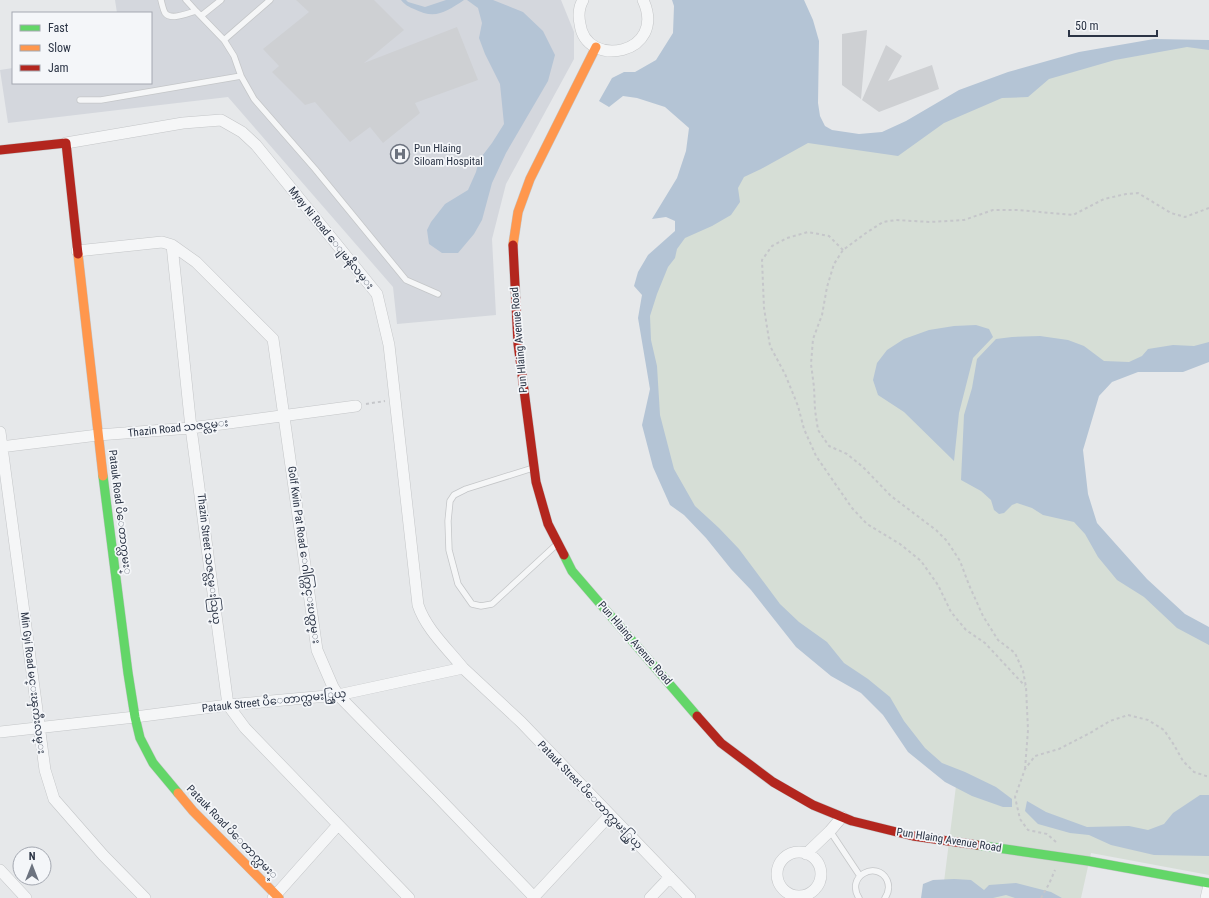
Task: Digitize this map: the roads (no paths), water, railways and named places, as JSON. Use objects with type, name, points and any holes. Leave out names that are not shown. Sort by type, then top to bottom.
[{"type":"street","points":[[579,1],[578,16],[580,28],[586,38],[601,50],[618,52],[635,44],[640,40],[646,30],[648,10],[643,0]]},
{"type":"street","name":"Pun Hlaing Avenue Road","points":[[596,47],[530,179],[518,212],[512,248],[518,344],[536,482],[548,524],[572,572],[722,743],[773,782],[813,805],[852,821],[913,836],[1060,856],[1209,884]]},
{"type":"street","name":"Myay Ni Road ေျမနီလမ္း","points":[[66,143],[183,123],[221,120],[242,132],[256,144],[377,294],[389,345],[418,604],[422,616],[463,668]]},
{"type":"street","points":[[0,150],[66,143]]},
{"type":"street","name":"Patauk Road ပိေတာက္လမး္","points":[[66,143],[98,435],[135,717],[140,738],[153,763],[193,811],[276,897]]},
{"type":"street","points":[[77,250],[162,242],[172,246]]},
{"type":"street","name":"Golf Kwin Pat Road ေဂါက္ကြင္းပတ္လမ္း","points":[[172,246],[196,262],[273,339],[317,650],[333,687],[338,695],[437,796],[533,898]]},
{"type":"street","name":"Thazin Street သဇင္လမ္းသြယ္","points":[[172,246],[191,428],[228,705],[245,728],[409,898]]},
{"type":"street","name":"Thazin Road သဇင္လမ္း","points":[[1,447],[98,435],[191,428],[356,406]]},
{"type":"street","name":"Min Gyi Road မင္းၾကီးလမ္း","points":[[0,432],[45,770],[54,799],[103,855],[145,898]]},
{"type":"street","name":"Patauk Street ပိေတာက္လမး္သြယ္","points":[[0,732],[228,705],[338,695],[463,668],[520,722],[690,898]]},
{"type":"street","points":[[533,898],[610,815]]},
{"type":"street","points":[[806,854],[842,817]]},
{"type":"street","points":[[276,897],[338,825]]},
{"type":"street","points":[[800,852],[806,854],[816,861],[821,872],[820,879],[814,890],[804,897],[791,895],[781,887],[777,876],[780,864],[788,855],[800,852]]},
{"type":"street","points":[[0,870],[26,898]]},
{"type":"street","points":[[650,898],[670,877]]},
{"type":"street","points":[[1206,898],[1209,884]]},
{"type":"lane","points":[[161,0],[164,12],[167,16],[174,17],[196,11]]},
{"type":"lane","points":[[186,0],[224,40],[234,56],[241,76],[254,99],[315,169],[406,280],[438,294]]},
{"type":"lane","points":[[201,16],[221,0]]},
{"type":"lane","points":[[224,40],[270,0]]},
{"type":"lane","points":[[80,100],[101,100],[241,76]]},
{"type":"lane","points":[[534,468],[466,489],[454,495],[450,502],[448,521],[449,550],[458,584],[472,604],[481,606],[492,604],[558,543]]},
{"type":"lane","points":[[830,831],[860,876]]},
{"type":"lane","points":[[859,898],[856,893],[856,883],[860,876],[872,871],[882,874],[888,882],[889,888],[885,898]]},
{"type":"water","points":[[401,0],[406,0],[425,7],[446,0],[464,0],[446,11],[428,14],[407,6]]},
{"type":"water","points":[[467,0],[493,0],[523,12],[543,31],[555,55],[548,81],[506,153],[492,183],[482,220],[474,234],[458,253],[442,253],[429,244],[427,230],[431,222],[445,204],[468,190],[476,172],[479,160],[504,124],[500,84],[479,38],[482,23],[478,8]]},
{"type":"water","points":[[672,0],[804,0],[813,20],[819,41],[818,103],[820,116],[825,126],[832,130],[859,134],[882,132],[906,121],[959,90],[1008,72],[1079,52],[1154,39],[1209,40],[1209,50],[1187,47],[1115,60],[1049,79],[1028,97],[1002,98],[944,123],[898,156],[808,143],[744,177],[738,188],[740,202],[731,215],[712,226],[685,238],[677,249],[675,258],[668,267],[650,316],[651,340],[657,366],[660,415],[674,469],[695,506],[739,549],[780,604],[799,622],[827,642],[844,663],[868,679],[890,697],[904,721],[925,748],[942,763],[996,787],[1012,799],[1012,807],[1003,807],[972,796],[945,782],[908,752],[883,715],[861,693],[831,676],[796,647],[751,590],[731,569],[706,538],[684,515],[670,505],[653,467],[642,425],[650,389],[638,318],[642,295],[634,286],[638,272],[648,255],[675,231],[675,221],[666,217],[652,219],[677,178],[686,151],[689,128],[665,107],[637,98],[623,96],[609,107],[599,101],[612,78],[624,72],[635,72],[656,60],[673,33],[674,6]]},
{"type":"water","points":[[976,325],[989,329],[993,337],[973,358],[959,413],[954,461],[904,412],[878,395],[873,380],[877,363],[887,350],[904,339],[929,330],[954,326]]},
{"type":"water","points":[[1040,336],[1068,340],[1084,346],[1104,361],[1129,362],[1142,356],[1148,349],[1173,345],[1194,346],[1209,342],[1209,362],[1183,372],[1138,372],[1112,382],[1099,396],[1083,450],[1088,494],[1097,523],[1147,579],[1185,614],[1209,627],[1209,645],[1177,628],[1144,597],[1117,580],[1098,557],[1085,534],[1074,522],[1043,515],[1032,508],[1017,503],[1012,505],[1004,513],[999,514],[994,510],[991,500],[981,491],[961,480],[964,415],[972,388],[977,359],[996,339]]},
{"type":"water","points":[[1200,795],[1209,795],[1209,856],[1154,855],[1111,845],[1089,835],[1070,833],[1038,824],[1025,811],[1027,801],[1046,812],[1087,827],[1129,826],[1148,830],[1164,824],[1173,813]]},
{"type":"water","points":[[933,880],[971,880],[984,890],[989,885],[1016,883],[1051,892],[1062,898],[1015,898],[1006,895],[993,898],[921,898],[923,884]]},
{"type":"place","name":"Pun Hlaing Siloam Hospital","points":[[400,154]]}]
